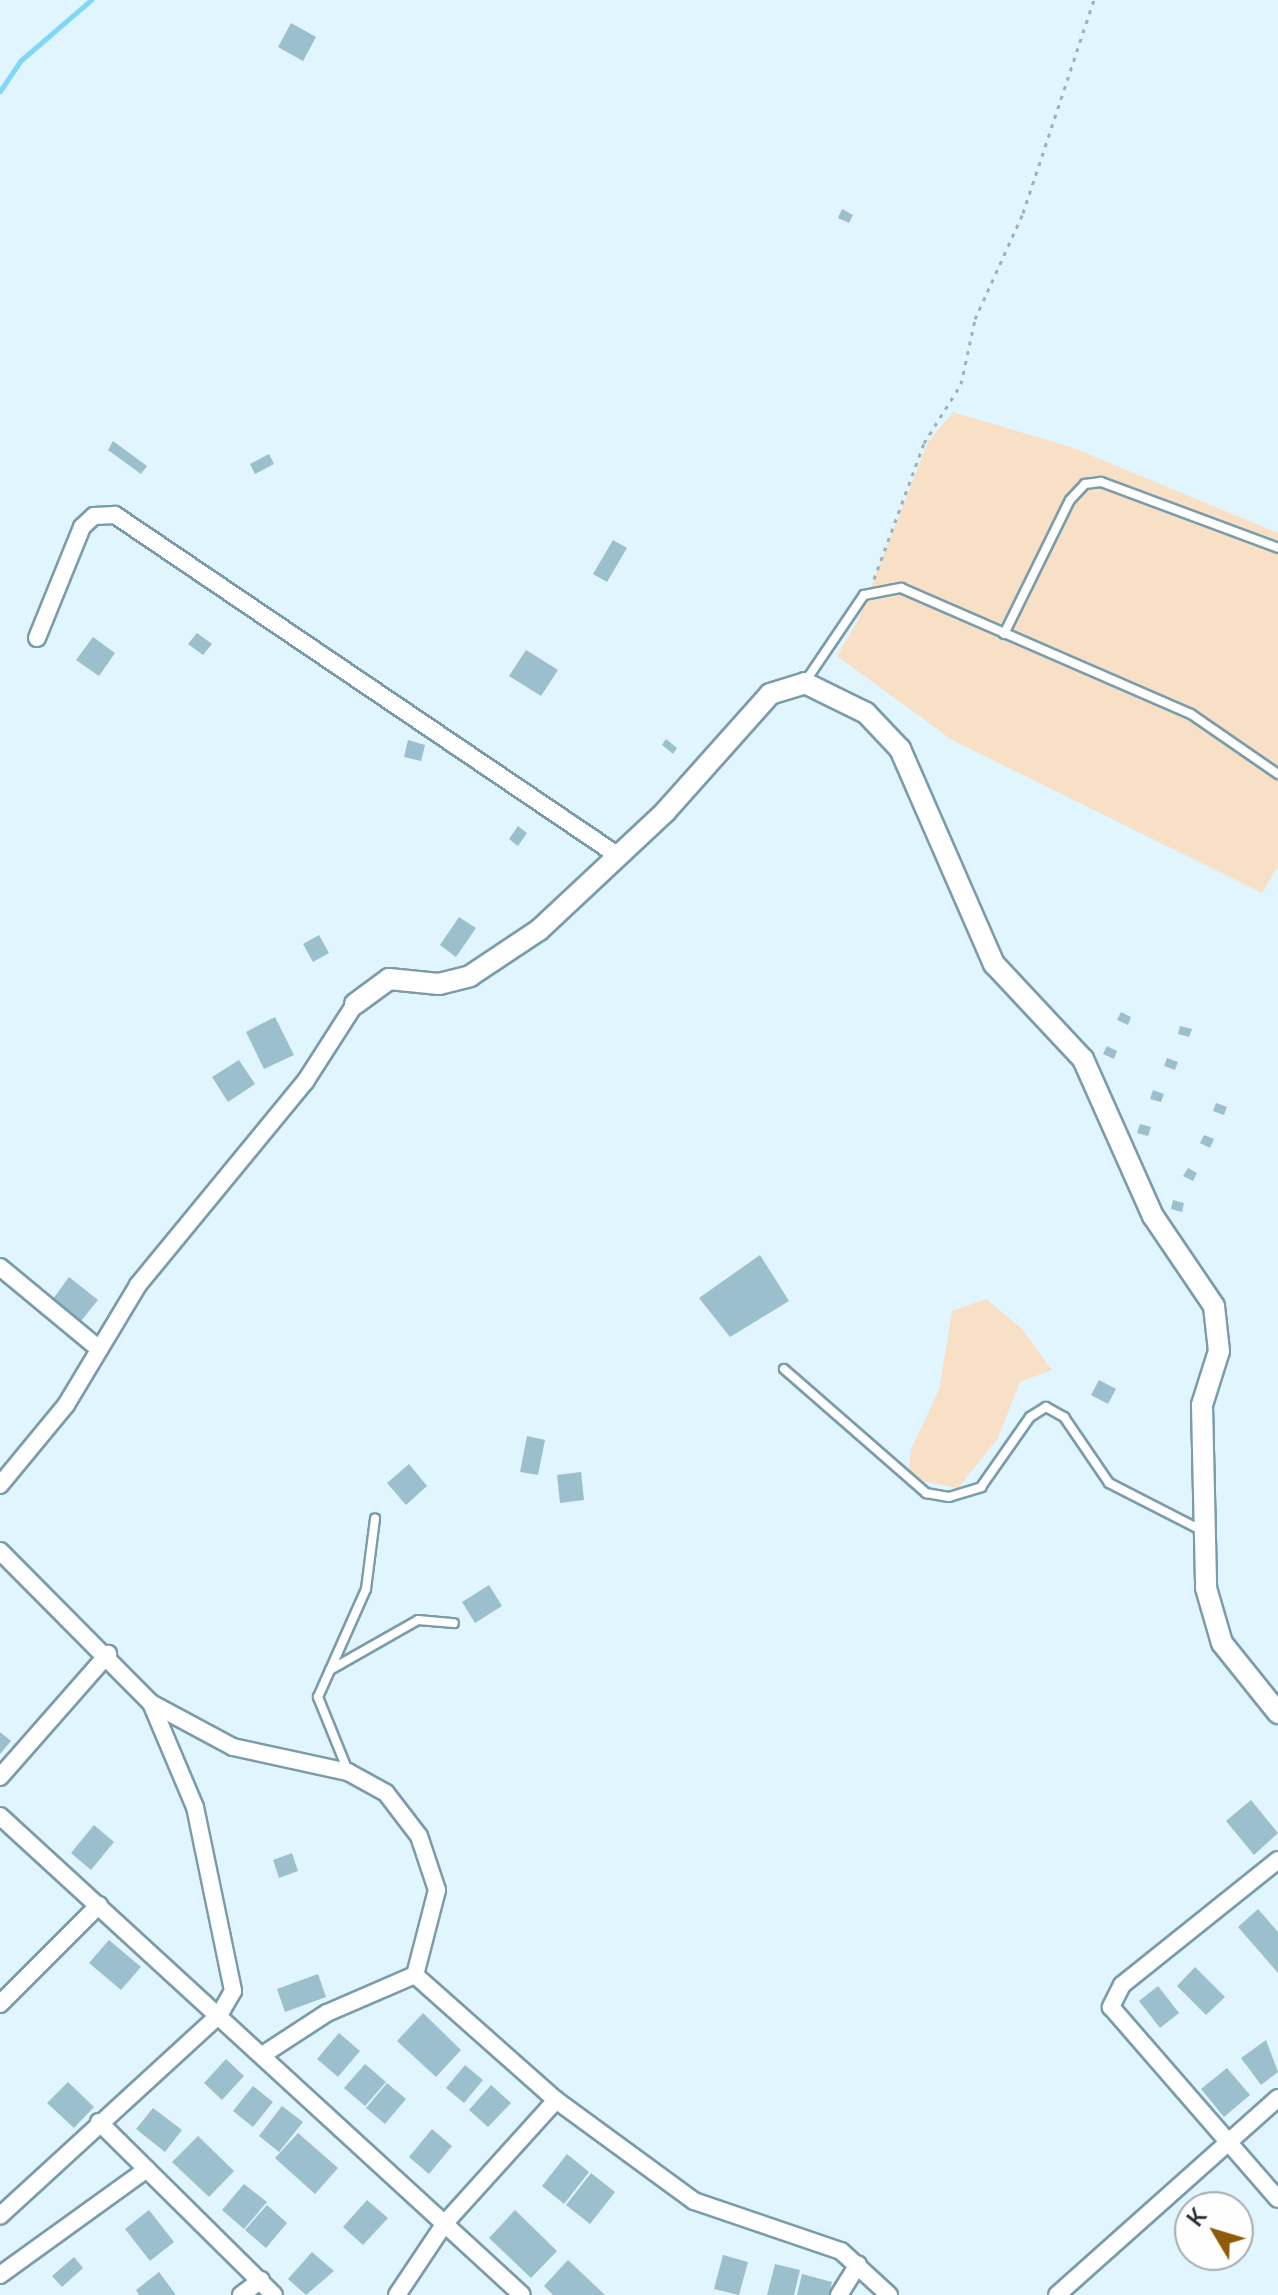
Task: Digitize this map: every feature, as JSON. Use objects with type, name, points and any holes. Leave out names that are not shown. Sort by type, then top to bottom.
[{"type":"street","points":[[37,638],[82,527],[94,516],[115,515],[617,855]]},
{"type":"street","points":[[0,1485],[66,1405],[138,1285],[305,1082],[355,1004],[389,979],[439,984],[470,976],[563,912],[770,694],[805,683],[848,700],[900,749],[994,964],[1083,1059],[1153,1216],[1214,1306],[1219,1351],[1202,1405],[1201,1530],[1211,1613],[1222,1643],[1278,1713]]},
{"type":"street","points":[[0,1267],[99,1349]]},
{"type":"street","points":[[0,1551],[108,1654],[151,1703],[233,1747],[348,1772],[386,1793],[426,1849],[436,1912],[415,1975],[327,2013],[264,2054]]},
{"type":"street","points":[[0,1777],[108,1654]]},
{"type":"street","points":[[0,2216],[219,2015],[233,1991],[212,1869],[151,1703]]},
{"type":"street","points":[[0,1816],[264,2054],[522,2295]]},
{"type":"street","points":[[1278,1860],[1113,1999],[1112,2015],[1278,2199]]},
{"type":"street","points":[[0,2004],[99,1905]]},
{"type":"street","points":[[415,1975],[556,2100],[694,2201],[841,2251],[889,2295]]},
{"type":"street","points":[[1057,2295],[1278,2098]]},
{"type":"street","points":[[397,2295],[445,2223],[556,2100]]},
{"type":"street","points":[[99,2122],[274,2295]]},
{"type":"street","points":[[0,2275],[147,2169]]},
{"type":"street","points":[[839,2295],[858,2265]]},
{"type":"street","points":[[241,2295],[261,2280]]},
{"type":"lane","points":[[1004,634],[1070,500],[1085,484],[1101,482],[1278,548]]},
{"type":"lane","points":[[805,683],[835,630],[871,590],[901,588],[1211,724],[1278,774]]},
{"type":"lane","points":[[784,1369],[926,1493],[949,1497],[981,1487],[1030,1417],[1046,1407],[1064,1417],[1109,1483],[1201,1530]]},
{"type":"lane","points":[[348,1772],[319,1710],[330,1670],[366,1589],[375,1519]]},
{"type":"lane","points":[[330,1670],[418,1620],[454,1623]]},
{"type":"path","points":[[871,590],[924,443],[961,384],[975,319],[1023,213],[1094,0]]},
{"type":"shaded area","points":[[953,412],[1071,447],[1278,533],[1278,866],[1262,893],[952,740],[837,656],[858,620],[928,442]]},
{"type":"shaded area","points":[[986,1299],[1022,1329],[1052,1370],[1020,1382],[998,1438],[958,1488],[908,1478],[911,1449],[939,1390],[952,1311]]},
{"type":"building","points":[[291,23],[316,37],[303,61],[278,47]]},
{"type":"building","points":[[842,209],[853,215],[849,223],[838,218]]},
{"type":"building","points":[[113,441],[147,466],[141,474],[108,450]]},
{"type":"building","points":[[269,454],[274,464],[255,474],[250,464]]},
{"type":"building","points":[[613,540],[627,548],[607,582],[593,574]]},
{"type":"building","points":[[197,633],[212,644],[203,655],[188,644]]},
{"type":"building","points":[[93,637],[115,653],[99,676],[76,660]]},
{"type":"building","points":[[526,650],[558,670],[541,696],[509,676]]},
{"type":"building","points":[[666,739],[677,748],[673,754],[662,745]]},
{"type":"building","points":[[408,740],[425,745],[421,761],[404,757]]},
{"type":"building","points":[[518,826],[527,833],[518,846],[509,839]]},
{"type":"building","points":[[459,917],[476,928],[456,957],[440,945]]},
{"type":"building","points":[[319,935],[329,953],[313,962],[303,944]]},
{"type":"building","points":[[1121,1012],[1131,1017],[1128,1025],[1117,1020]]},
{"type":"building","points":[[275,1017],[294,1055],[264,1069],[246,1032]]},
{"type":"building","points":[[1180,1026],[1192,1029],[1189,1037],[1178,1034]]},
{"type":"building","points":[[1107,1046],[1117,1051],[1114,1059],[1103,1054]]},
{"type":"building","points":[[1167,1058],[1178,1062],[1175,1070],[1164,1066]]},
{"type":"building","points":[[239,1060],[255,1084],[228,1102],[212,1077]]},
{"type":"building","points":[[1153,1090],[1164,1094],[1161,1102],[1150,1099]]},
{"type":"building","points":[[1216,1103],[1227,1107],[1224,1115],[1213,1111]]},
{"type":"building","points":[[1140,1124],[1151,1127],[1148,1136],[1137,1133]]},
{"type":"building","points":[[1204,1135],[1214,1139],[1210,1148],[1200,1143]]},
{"type":"building","points":[[1188,1168],[1197,1173],[1193,1181],[1183,1176]]},
{"type":"building","points":[[1173,1200],[1184,1203],[1182,1212],[1171,1209]]},
{"type":"building","points":[[760,1255],[789,1301],[730,1337],[699,1298]]},
{"type":"building","points":[[69,1277],[98,1300],[81,1321],[53,1299]]},
{"type":"building","points":[[1099,1380],[1116,1389],[1108,1404],[1091,1395]]},
{"type":"building","points":[[527,1436],[545,1440],[538,1475],[520,1472]]},
{"type":"building","points":[[409,1464],[427,1486],[406,1505],[387,1483]]},
{"type":"building","points":[[581,1472],[584,1500],[560,1503],[557,1475]]},
{"type":"building","points":[[489,1585],[502,1606],[475,1623],[462,1602]]},
{"type":"building","points":[[0,1732],[11,1741],[0,1754]]},
{"type":"building","points":[[1251,1800],[1278,1833],[1254,1855],[1226,1821]]},
{"type":"building","points":[[94,1825],[114,1842],[91,1870],[71,1853]]},
{"type":"building","points":[[292,1853],[298,1871],[279,1878],[273,1860]]},
{"type":"building","points":[[1258,1909],[1278,1932],[1278,1973],[1238,1927]]},
{"type":"building","points":[[109,1940],[141,1967],[121,1990],[89,1963]]},
{"type":"building","points":[[1195,1967],[1225,1997],[1206,2015],[1177,1986]]},
{"type":"building","points":[[318,1974],[326,1997],[285,2012],[277,1989]]},
{"type":"building","points":[[1158,1986],[1179,2013],[1160,2028],[1139,2001]]},
{"type":"building","points":[[423,2013],[461,2050],[436,2077],[397,2041]]},
{"type":"building","points":[[339,2033],[360,2051],[338,2077],[317,2059]]},
{"type":"building","points":[[1266,2040],[1278,2072],[1261,2085],[1241,2058]]},
{"type":"building","points":[[226,2059],[244,2076],[222,2100],[204,2083]]},
{"type":"building","points":[[365,2064],[386,2082],[365,2106],[344,2088]]},
{"type":"building","points":[[465,2065],[483,2080],[464,2103],[446,2088]]},
{"type":"building","points":[[1227,2068],[1250,2095],[1224,2117],[1201,2089]]},
{"type":"building","points":[[68,2082],[94,2107],[74,2128],[47,2103]]},
{"type":"building","points":[[387,2083],[406,2099],[385,2124],[366,2108]]},
{"type":"building","points":[[491,2085],[511,2103],[488,2127],[469,2110]]},
{"type":"building","points":[[253,2086],[273,2102],[253,2127],[233,2111]]},
{"type":"building","points":[[282,2106],[303,2122],[279,2152],[259,2136]]},
{"type":"building","points":[[153,2108],[182,2130],[165,2152],[136,2129]]},
{"type":"building","points":[[432,2129],[452,2146],[429,2174],[409,2157]]},
{"type":"building","points":[[298,2133],[338,2168],[315,2194],[275,2158]]},
{"type":"building","points":[[198,2136],[234,2171],[209,2197],[172,2162]]},
{"type":"building","points":[[567,2154],[589,2172],[564,2204],[542,2186]]},
{"type":"building","points":[[591,2173],[615,2192],[590,2224],[566,2205]]},
{"type":"building","points":[[244,2184],[267,2202],[244,2229],[222,2210]]},
{"type":"building","points":[[367,2200],[388,2218],[363,2245],[343,2227]]},
{"type":"building","points":[[267,2205],[287,2223],[266,2248],[245,2230]]},
{"type":"building","points":[[149,2210],[174,2242],[150,2261],[125,2229]]},
{"type":"building","points":[[515,2210],[557,2251],[531,2278],[489,2238]]},
{"type":"building","points":[[312,2252],[334,2271],[306,2295],[288,2279]]},
{"type":"building","points":[[723,2255],[748,2262],[739,2295],[714,2289]]},
{"type":"building","points":[[74,2257],[83,2268],[62,2287],[52,2276]]},
{"type":"building","points":[[568,2260],[605,2295],[553,2295],[544,2286]]},
{"type":"building","points":[[775,2264],[800,2270],[794,2295],[767,2295]]},
{"type":"building","points":[[159,2272],[176,2295],[139,2295],[136,2290]]},
{"type":"building","points":[[802,2274],[832,2282],[829,2295],[797,2295]]},
{"type":"waterway","points":[[0,91],[20,61],[91,0]]}]
